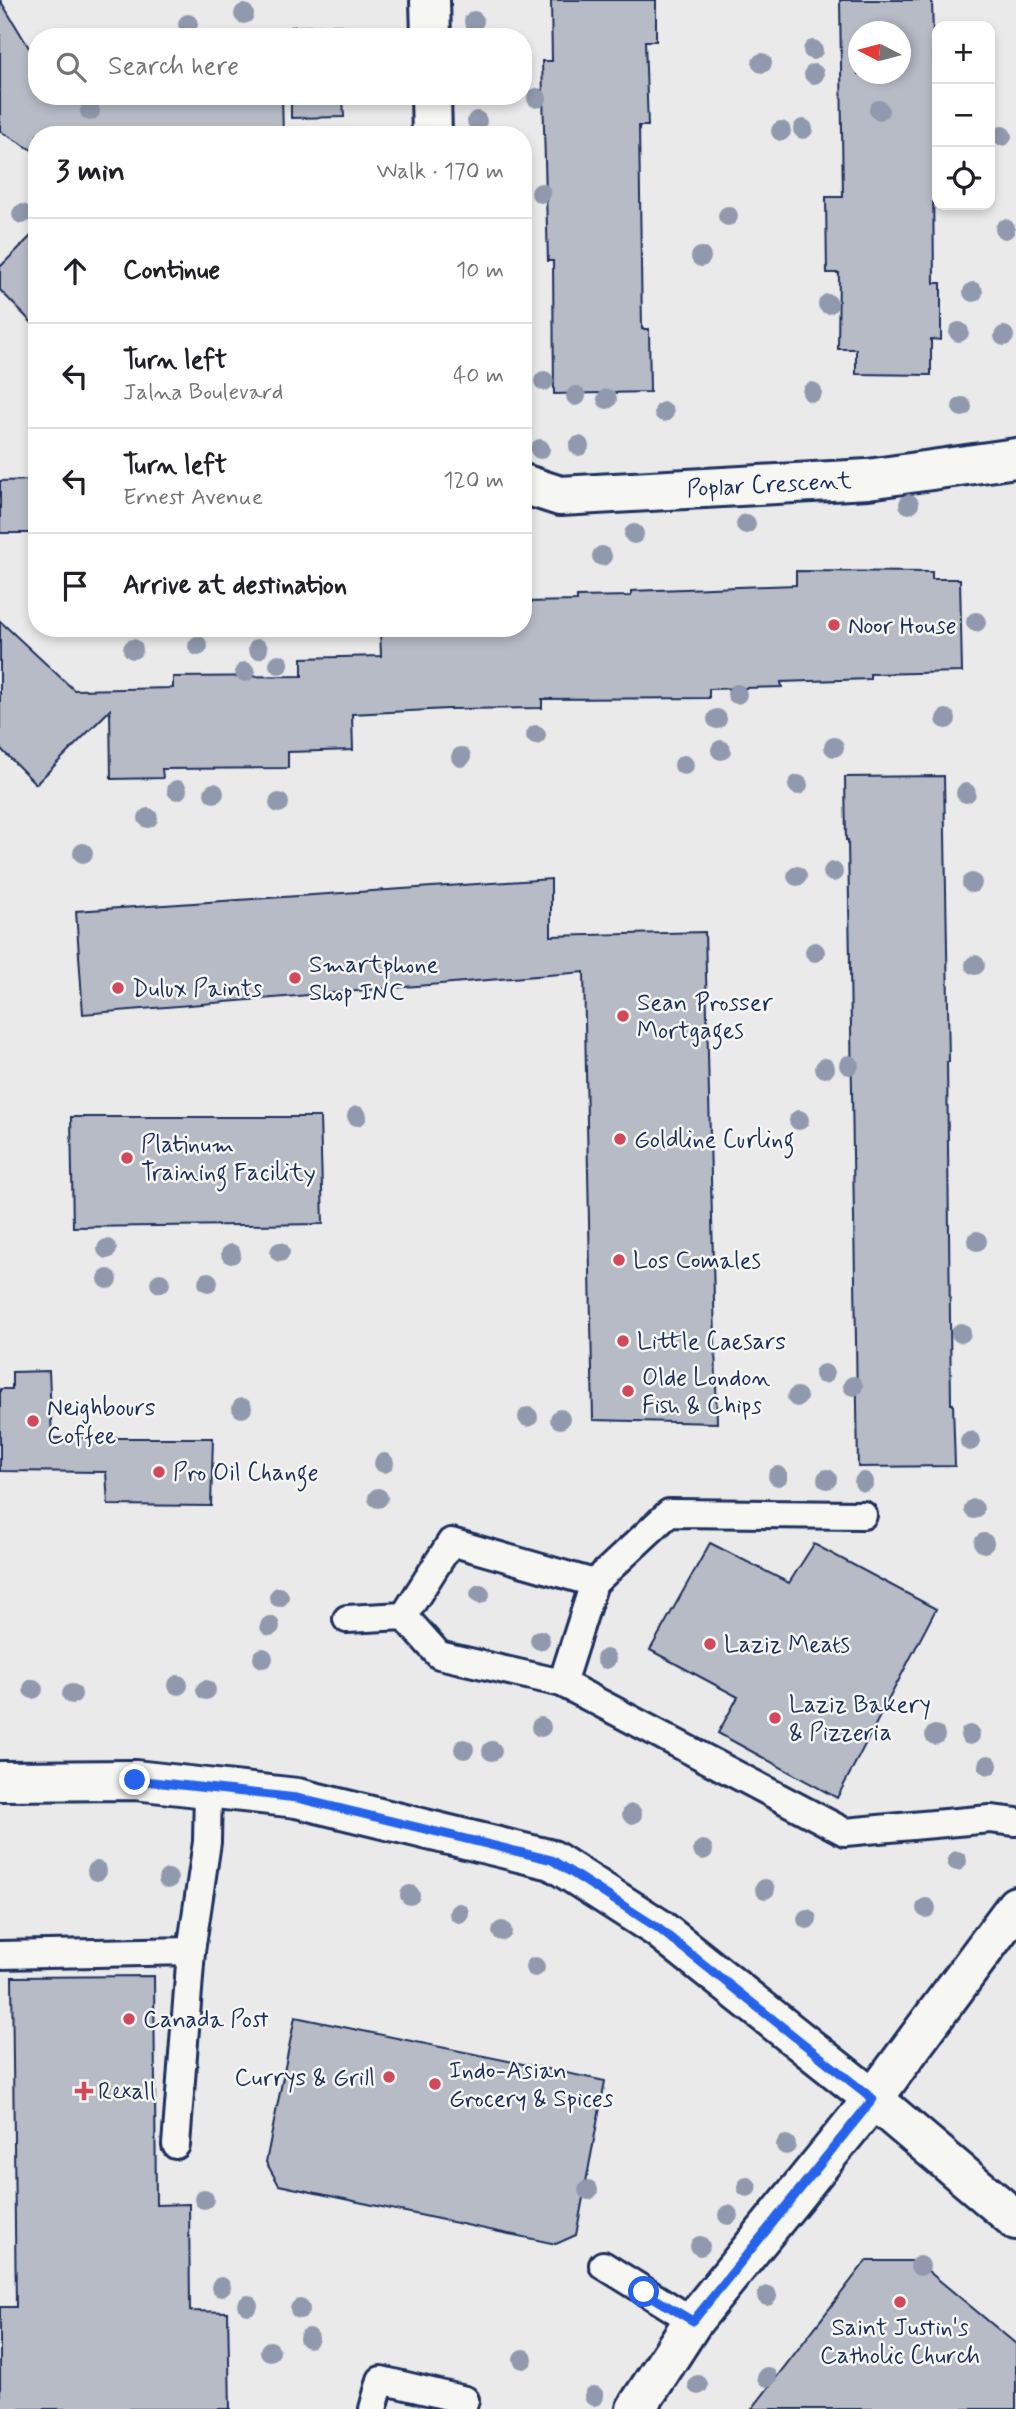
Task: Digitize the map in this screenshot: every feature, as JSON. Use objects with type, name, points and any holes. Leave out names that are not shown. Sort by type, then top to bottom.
[{"type":"street","points":[[430,0],[431,28]]},
{"type":"street","points":[[431,105],[432,126]]},
{"type":"street","name":"Poplar Crescent","points":[[532,487],[560,496],[868,479],[1016,458]]},
{"type":"street","points":[[0,1781],[135,1780],[297,1798],[552,1860],[658,1928],[873,2099],[1016,2220]]},
{"type":"street","points":[[636,2409],[693,2321],[873,2099],[1016,1906]]},
{"type":"lane","points":[[562,1683],[594,1583],[669,1513],[863,1515]]},
{"type":"lane","points":[[404,1616],[451,1542],[594,1583]]},
{"type":"lane","points":[[347,1619],[404,1616]]},
{"type":"lane","points":[[404,1616],[439,1655],[562,1683],[845,1832],[990,1819],[1016,1822]]},
{"type":"lane","points":[[176,2145],[191,1951],[208,1842],[208,1788]]},
{"type":"lane","points":[[0,1955],[191,1951]]},
{"type":"lane","points":[[603,2265],[693,2321]]},
{"type":"lane","points":[[373,2409],[381,2380],[465,2400],[462,2409]]},
{"type":"building","points":[[0,0],[28,46],[28,105],[282,105],[283,126],[28,126],[28,148],[0,131]]},
{"type":"building","points":[[551,0],[656,0],[656,41],[645,41],[648,126],[639,126],[642,329],[649,329],[650,392],[554,394],[553,261],[548,261],[542,61],[552,61]]},
{"type":"building","points":[[840,0],[932,0],[932,210],[934,283],[941,283],[941,340],[931,339],[931,375],[856,374],[856,349],[838,349],[839,273],[827,273],[826,197],[843,197]]},
{"type":"building","points":[[342,25],[342,28],[290,27]]},
{"type":"building","points":[[291,105],[343,105],[344,117],[291,118]]},
{"type":"building","points":[[28,239],[28,319],[0,290],[0,267]]},
{"type":"building","points":[[28,480],[28,533],[0,533],[0,481]]},
{"type":"building","points":[[796,571],[932,572],[932,579],[960,579],[962,672],[870,674],[870,679],[781,682],[782,687],[709,689],[709,698],[542,699],[542,708],[352,714],[353,750],[288,752],[288,768],[162,769],[163,778],[111,779],[110,710],[36,784],[0,748],[0,621],[74,690],[173,688],[173,677],[302,676],[302,658],[381,656],[380,637],[532,637],[532,602],[577,601],[577,597],[631,596],[631,591],[796,585]]},
{"type":"building","points":[[944,776],[951,1404],[955,1466],[858,1467],[845,777]]},
{"type":"building","points":[[551,879],[551,936],[705,932],[717,1423],[593,1420],[584,972],[83,1014],[76,911]]},
{"type":"building","points":[[71,1117],[320,1117],[323,1224],[73,1227]]},
{"type":"building","points":[[49,1371],[52,1438],[213,1438],[211,1506],[108,1505],[106,1472],[0,1471],[0,1389],[12,1389],[12,1372]]},
{"type":"building","points":[[710,1543],[789,1583],[814,1544],[936,1609],[837,1798],[718,1733],[738,1697],[650,1650]]},
{"type":"building","points":[[154,1976],[156,2205],[189,2204],[190,2311],[228,2312],[230,2409],[0,2409],[0,2307],[16,2307],[12,1977]]},
{"type":"building","points":[[295,2017],[605,2081],[576,2235],[556,2244],[279,2185],[266,2162]]},
{"type":"building","name":"Saint Justin's Catholic Church","points":[[866,2261],[916,2261],[1016,2344],[1016,2409],[752,2409]]},
{"type":"place","name":"Noor House","points":[[834,625]]},
{"type":"place","name":"Smartphone Shop INC","points":[[295,978]]},
{"type":"place","name":"Dulux Paints","points":[[118,988]]},
{"type":"place","name":"Sean Prosser Mortgages","points":[[623,1016]]},
{"type":"place","name":"Goldline Curling","points":[[620,1139]]},
{"type":"place","name":"Platinum Training Facility","points":[[127,1158]]},
{"type":"place","name":"Los Comales","points":[[619,1260]]},
{"type":"place","name":"Little Caesars","points":[[623,1341]]},
{"type":"place","name":"Olde London Fish & Chips","points":[[628,1391]]},
{"type":"place","name":"Neighbours Coffee","points":[[33,1421]]},
{"type":"place","name":"Pro Oil Change","points":[[159,1472]]},
{"type":"place","name":"Laziz Meats","points":[[710,1644]]},
{"type":"place","name":"Laziz Bakery & Pizzeria","points":[[775,1718]]},
{"type":"place","name":"Canada Post","points":[[129,2019]]},
{"type":"place","name":"Currys & Grill","points":[[389,2077]]},
{"type":"place","name":"Indo-Asian Grocery & Spices","points":[[435,2084]]},
{"type":"place","name":"Rexall","points":[[84,2091]]},
{"type":"place","name":"Saint Justin's Catholic Church","points":[[900,2302]]},
{"type":"route","points":[[135,1780],[297,1798],[552,1860],[658,1928],[873,2099],[693,2321],[644,2292]]}]
